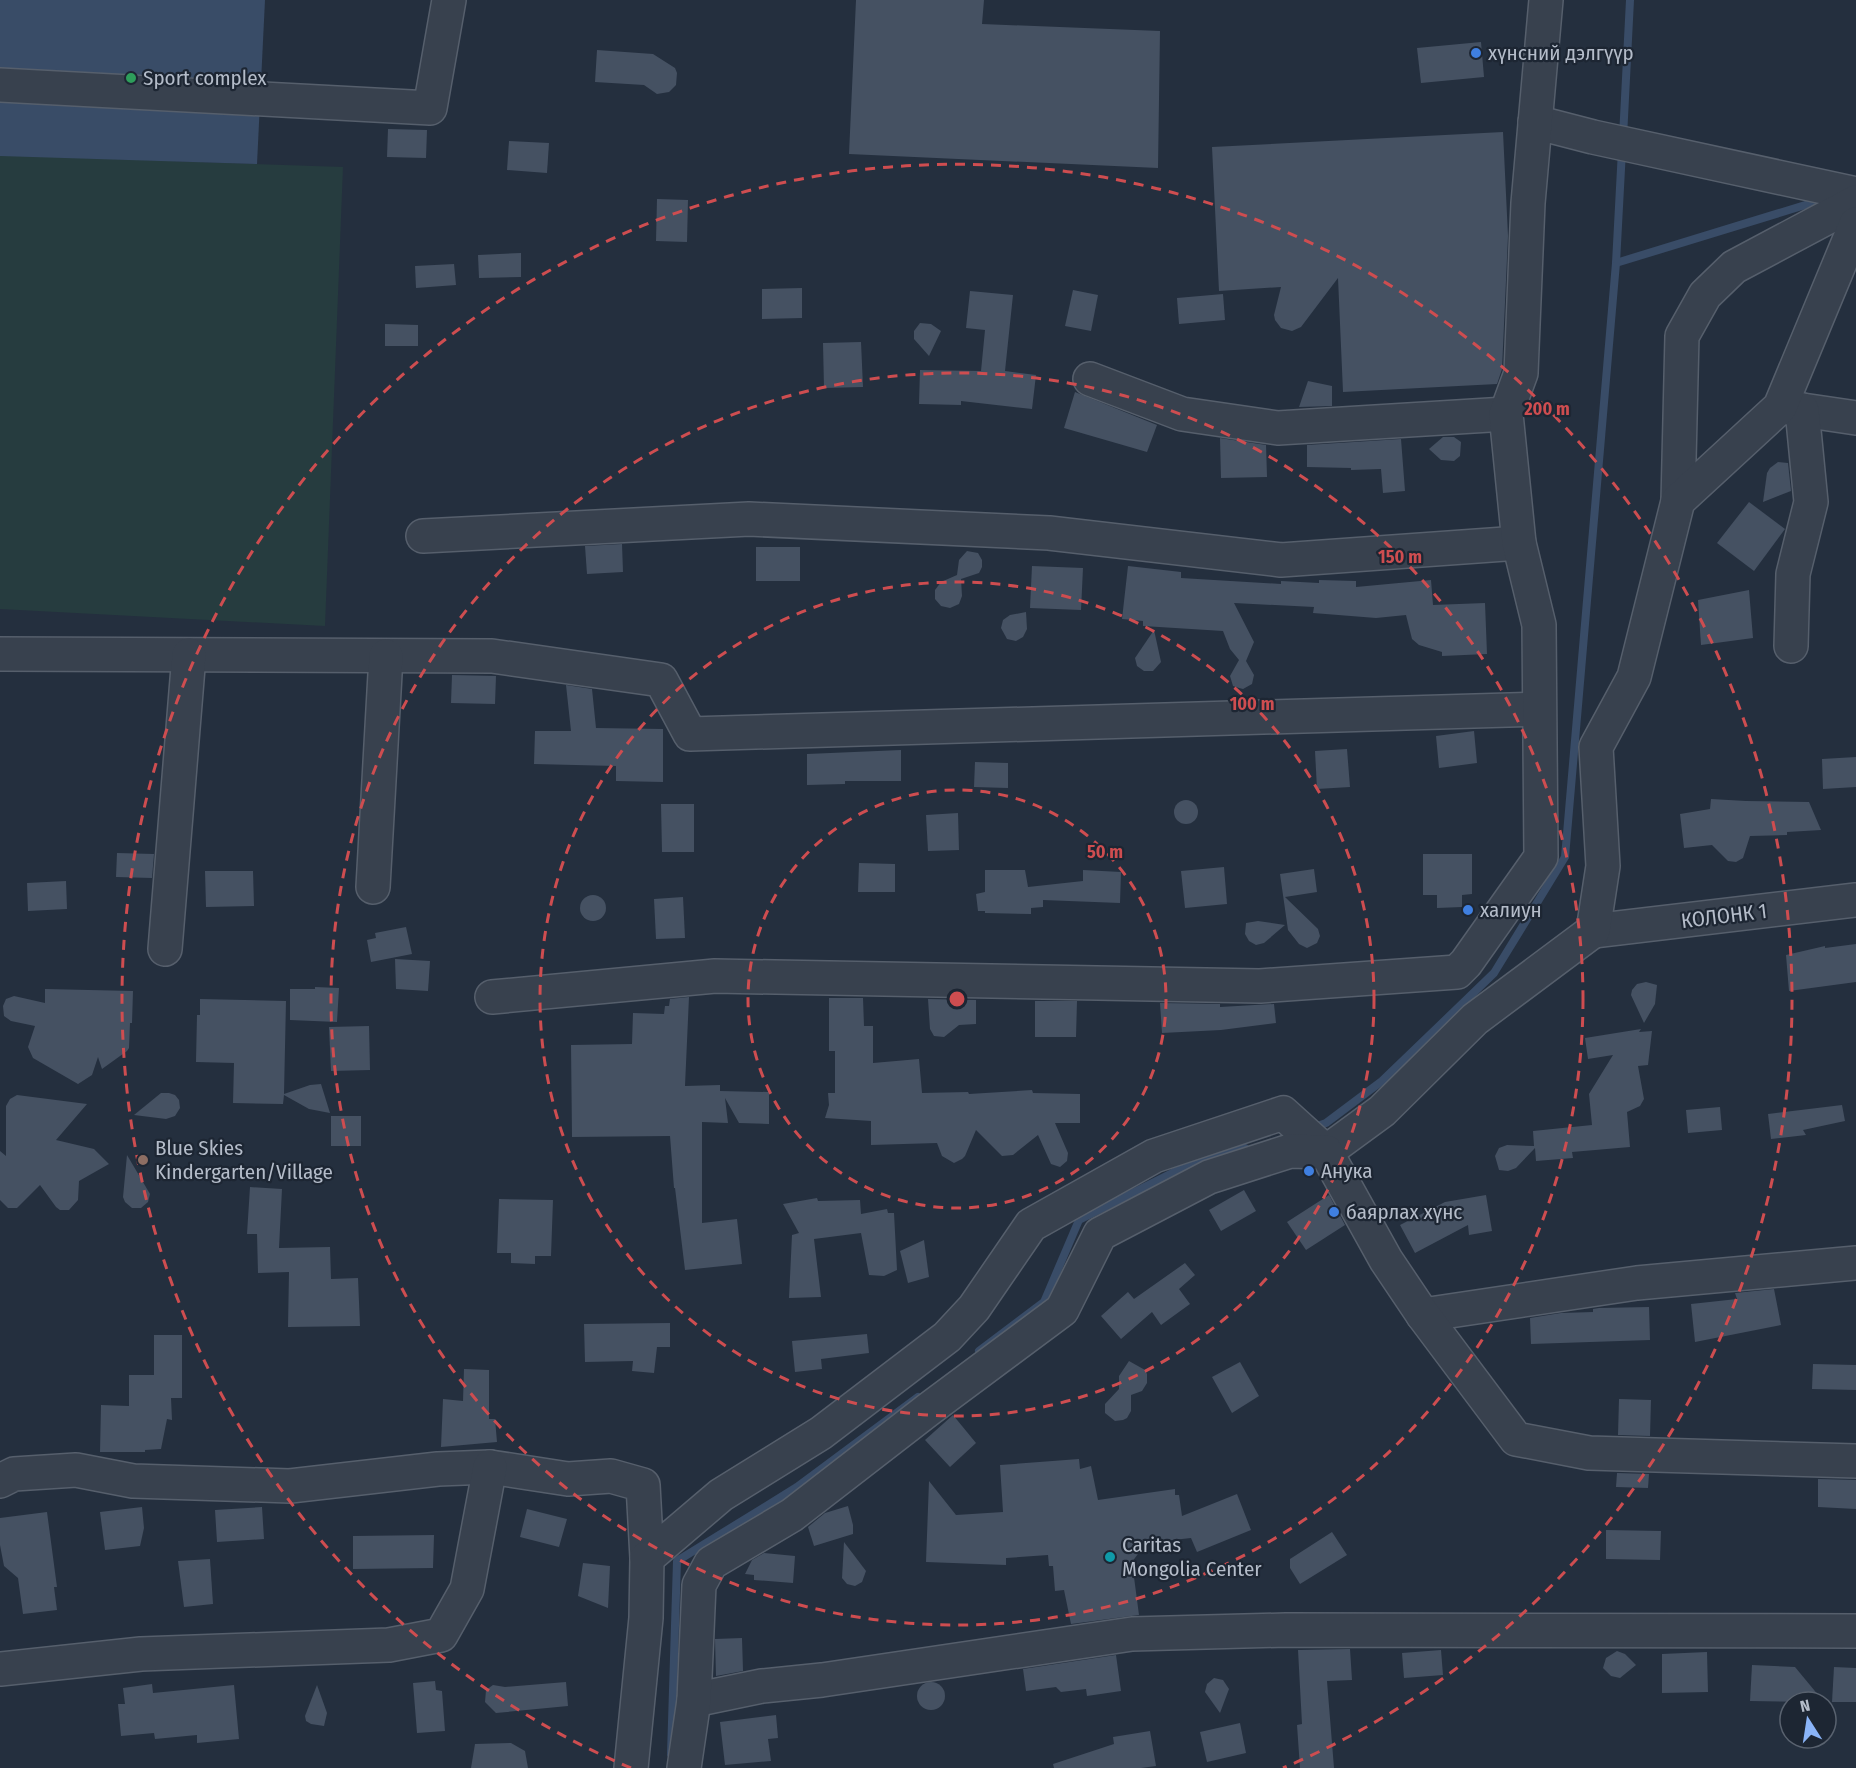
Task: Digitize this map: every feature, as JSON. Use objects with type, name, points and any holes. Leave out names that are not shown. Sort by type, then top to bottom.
[{"type":"street","points":[[0,85],[430,108],[449,0]]},
{"type":"street","points":[[492,997],[715,976],[1260,986],[1457,972],[1466,963],[1541,857],[1539,625],[1519,543],[1506,414],[1521,373],[1528,203],[1546,0]]},
{"type":"street","points":[[1535,122],[1593,137],[1856,194]]},
{"type":"street","points":[[684,1768],[693,1700],[699,1585],[711,1563],[792,1515],[1062,1310],[1100,1234],[1209,1177],[1290,1151],[1310,1138],[1382,1112],[1476,1019],[1593,931],[1603,866],[1596,747],[1634,677],[1678,501],[1682,336],[1705,295],[1734,267],[1856,202]]},
{"type":"street","points":[[1678,501],[1791,408],[1856,224]]},
{"type":"street","points":[[1090,379],[1182,414],[1278,428],[1506,414]]},
{"type":"street","points":[[1791,408],[1856,418]]},
{"type":"street","points":[[1791,408],[1811,502],[1793,574],[1791,646]]},
{"type":"street","points":[[423,536],[749,519],[1050,533],[1281,560],[1519,543]]},
{"type":"street","points":[[0,654],[492,656],[661,680],[690,734],[1539,709]]},
{"type":"street","points":[[165,949],[189,655]]},
{"type":"street","points":[[373,886],[386,656]]},
{"type":"street","name":"КОЛОНК 1","points":[[1593,931],[1856,900]]},
{"type":"street","points":[[647,1558],[721,1495],[821,1433],[946,1337],[974,1308],[1031,1225],[1154,1156],[1283,1113],[1310,1138],[1423,1315],[1516,1439],[1589,1453],[1856,1461]]},
{"type":"street","points":[[1423,1315],[1637,1283],[1856,1263]]},
{"type":"street","points":[[0,1669],[141,1654],[389,1645],[441,1635],[467,1589],[490,1467]]},
{"type":"street","points":[[0,1481],[14,1474],[76,1470],[133,1481],[290,1486],[438,1469],[490,1467],[568,1479],[611,1476],[643,1485],[647,1558],[646,1618],[631,1768]]},
{"type":"street","points":[[693,1700],[762,1686],[822,1680],[1132,1634],[1286,1630],[1856,1631]]},
{"type":"green space","points":[[0,155],[343,167],[325,626],[0,609]]},
{"type":"water","name":"Sport complex","points":[[0,0],[265,0],[257,164],[0,156]]},
{"type":"building","points":[[856,0],[984,0],[982,24],[1160,31],[1158,168],[849,154]]},
{"type":"building","points":[[1481,42],[1484,77],[1421,83],[1417,48]]},
{"type":"building","points":[[597,50],[653,54],[675,68],[676,85],[669,92],[657,94],[644,85],[595,82]]},
{"type":"building","points":[[388,129],[427,130],[426,158],[387,157]]},
{"type":"building","points":[[1503,132],[1508,236],[1502,369],[1497,384],[1343,392],[1338,278],[1301,327],[1292,331],[1281,328],[1275,320],[1274,315],[1281,287],[1219,291],[1212,147]]},
{"type":"building","points":[[509,141],[549,143],[547,173],[507,170]]},
{"type":"building","points":[[657,199],[688,200],[687,242],[656,241]]},
{"type":"building","points":[[521,253],[521,277],[479,278],[478,255]]},
{"type":"building","points":[[454,264],[456,285],[416,288],[415,266]]},
{"type":"building","points":[[802,288],[802,318],[762,319],[762,289]]},
{"type":"building","points":[[1073,290],[1098,295],[1091,331],[1065,326]]},
{"type":"building","points":[[970,291],[1013,295],[1005,371],[1036,375],[1032,409],[961,401],[961,405],[919,404],[920,370],[981,371],[985,330],[966,328]]},
{"type":"building","points":[[1223,294],[1225,320],[1179,324],[1177,298]]},
{"type":"building","points":[[920,323],[931,324],[941,331],[929,356],[914,339],[914,331]]},
{"type":"building","points":[[385,324],[418,325],[418,346],[385,346]]},
{"type":"building","points":[[861,342],[863,387],[824,388],[823,343]]},
{"type":"building","points":[[1308,381],[1332,386],[1332,406],[1299,407]]},
{"type":"building","points":[[1075,392],[1157,425],[1147,452],[1064,428]]},
{"type":"building","points":[[1443,437],[1454,437],[1461,442],[1460,456],[1454,461],[1441,460],[1429,449]]},
{"type":"building","points":[[1220,438],[1266,445],[1267,477],[1221,478]]},
{"type":"building","points":[[1401,439],[1405,491],[1383,493],[1381,469],[1351,470],[1351,468],[1307,467],[1307,445]]},
{"type":"building","points":[[1778,462],[1788,463],[1791,491],[1763,502],[1767,473]]},
{"type":"building","points":[[1749,502],[1785,529],[1754,571],[1717,543]]},
{"type":"building","points":[[622,544],[623,572],[587,574],[585,546]]},
{"type":"building","points":[[756,547],[800,547],[800,581],[756,581]]},
{"type":"building","points":[[967,551],[978,553],[982,560],[982,567],[979,573],[961,579],[962,596],[959,604],[950,608],[941,606],[935,599],[935,590],[941,582],[957,575],[959,560]]},
{"type":"building","points":[[1032,566],[1083,568],[1081,610],[1030,608]]},
{"type":"building","points":[[1128,566],[1181,572],[1181,578],[1281,584],[1281,581],[1319,583],[1319,580],[1356,581],[1356,587],[1431,580],[1433,605],[1485,603],[1487,654],[1442,656],[1442,652],[1419,645],[1412,639],[1406,615],[1376,618],[1313,613],[1314,607],[1234,603],[1254,642],[1246,661],[1254,675],[1252,684],[1243,689],[1233,686],[1230,676],[1239,660],[1230,649],[1223,631],[1143,626],[1143,621],[1122,619]]},
{"type":"building","points":[[1749,590],[1753,638],[1701,645],[1698,600]]},
{"type":"building","points":[[1026,612],[1027,629],[1023,637],[1016,641],[1007,639],[1001,628],[1003,620],[1010,615]]},
{"type":"building","points":[[1154,630],[1161,662],[1153,671],[1144,671],[1137,666],[1135,658]]},
{"type":"building","points":[[452,675],[496,676],[495,704],[451,703]]},
{"type":"building","points":[[566,685],[592,689],[596,728],[663,729],[663,782],[616,781],[616,766],[534,764],[535,731],[571,731]]},
{"type":"building","points":[[1474,731],[1477,763],[1439,768],[1436,736]]},
{"type":"building","points":[[1347,749],[1350,787],[1317,789],[1315,751]]},
{"type":"building","points":[[901,750],[901,781],[845,781],[845,784],[807,785],[807,754]]},
{"type":"building","points":[[1856,757],[1856,787],[1823,789],[1822,759]]},
{"type":"building","points":[[975,762],[1008,763],[1008,788],[974,787]]},
{"type":"building","points":[[1711,799],[1809,802],[1821,830],[1787,832],[1787,835],[1750,836],[1743,858],[1736,862],[1728,861],[1712,845],[1684,848],[1680,814],[1710,809]]},
{"type":"building","points":[[1186,800],[1195,803],[1198,812],[1195,821],[1186,824],[1177,821],[1174,812],[1177,803]]},
{"type":"building","points":[[661,804],[694,804],[694,852],[662,852]]},
{"type":"building","points":[[958,813],[959,850],[928,851],[926,815]]},
{"type":"building","points":[[117,853],[154,854],[152,878],[116,877]]},
{"type":"building","points":[[1423,854],[1472,854],[1472,894],[1462,895],[1462,907],[1437,908],[1437,895],[1423,895]]},
{"type":"building","points":[[859,863],[895,864],[895,892],[858,892]]},
{"type":"building","points":[[1224,867],[1227,904],[1185,908],[1181,871]]},
{"type":"building","points":[[1314,869],[1317,892],[1285,897],[1318,929],[1320,936],[1317,943],[1307,948],[1299,944],[1288,930],[1280,874]]},
{"type":"building","points":[[985,870],[1025,870],[1028,887],[1083,881],[1083,870],[1121,872],[1120,903],[1043,900],[1043,907],[1031,908],[1031,914],[985,913],[985,911],[978,911],[976,894],[985,892]]},
{"type":"building","points":[[205,871],[253,871],[254,906],[206,907]]},
{"type":"building","points":[[66,881],[67,909],[28,911],[27,883]]},
{"type":"building","points":[[593,895],[602,899],[606,908],[602,917],[593,921],[584,917],[580,908],[584,899]]},
{"type":"building","points":[[683,897],[685,938],[656,939],[654,899]]},
{"type":"building","points":[[1258,921],[1285,925],[1264,943],[1256,945],[1249,941],[1245,934],[1246,923]]},
{"type":"building","points":[[406,927],[412,954],[371,962],[367,940],[376,938],[375,933]]},
{"type":"building","points":[[1856,944],[1856,982],[1789,991],[1786,955],[1825,946],[1825,948]]},
{"type":"building","points":[[395,959],[430,961],[428,991],[396,989]]},
{"type":"building","points":[[1646,982],[1657,985],[1655,1004],[1644,1023],[1631,995],[1637,984]]},
{"type":"building","points":[[315,987],[339,988],[337,1022],[290,1020],[290,989],[315,989]]},
{"type":"building","points":[[45,989],[133,991],[132,1023],[130,1023],[127,1051],[102,1069],[98,1057],[92,1075],[78,1084],[33,1058],[28,1047],[35,1026],[11,1021],[4,1016],[3,1006],[6,999],[14,996],[45,1003]]},
{"type":"building","points":[[689,997],[685,1086],[720,1085],[720,1091],[769,1092],[769,1124],[739,1123],[725,1098],[728,1123],[702,1122],[702,1223],[737,1219],[742,1264],[685,1270],[674,1188],[670,1136],[572,1137],[571,1045],[632,1044],[633,1013],[664,1014],[665,1006],[669,1006],[670,999]]},
{"type":"building","points":[[829,998],[863,998],[864,1026],[873,1026],[873,1063],[919,1059],[922,1093],[968,1092],[969,1094],[1032,1090],[1033,1093],[1080,1094],[1080,1123],[1055,1123],[1068,1153],[1067,1161],[1060,1167],[1051,1164],[1038,1135],[1013,1155],[1002,1156],[976,1130],[965,1156],[954,1163],[942,1156],[937,1143],[871,1145],[871,1121],[825,1118],[829,1105],[828,1093],[835,1093],[835,1051],[829,1051]]},
{"type":"building","points":[[200,999],[286,1001],[284,1094],[310,1085],[321,1084],[330,1113],[309,1109],[284,1095],[283,1104],[233,1103],[234,1063],[196,1062],[197,1015],[200,1015]]},
{"type":"building","points":[[928,999],[976,1000],[976,1024],[959,1025],[944,1037],[934,1036],[930,1029]]},
{"type":"building","points":[[1035,1001],[1077,1001],[1076,1037],[1035,1037]]},
{"type":"building","points":[[1160,1003],[1220,1004],[1220,1007],[1274,1004],[1276,1023],[1221,1030],[1162,1033]]},
{"type":"building","points":[[369,1026],[370,1070],[331,1071],[329,1027]]},
{"type":"building","points":[[1641,1029],[1639,1032],[1652,1031],[1648,1065],[1638,1066],[1644,1099],[1640,1106],[1627,1112],[1630,1147],[1572,1152],[1573,1158],[1536,1161],[1535,1148],[1516,1168],[1508,1171],[1499,1170],[1495,1156],[1499,1148],[1507,1145],[1534,1146],[1533,1131],[1592,1125],[1589,1094],[1613,1055],[1588,1059],[1585,1038]]},
{"type":"building","points":[[161,1093],[175,1095],[179,1100],[180,1108],[175,1116],[166,1119],[134,1115]]},
{"type":"building","points":[[17,1095],[87,1104],[56,1140],[94,1149],[109,1164],[79,1181],[78,1200],[69,1210],[60,1210],[56,1207],[40,1185],[17,1208],[8,1208],[0,1200],[0,1151],[6,1156],[6,1106],[10,1099]]},
{"type":"building","points":[[1842,1105],[1845,1121],[1803,1130],[1806,1135],[1771,1139],[1768,1114]]},
{"type":"building","points":[[1720,1107],[1722,1130],[1688,1133],[1686,1110]]},
{"type":"building","points":[[331,1116],[361,1116],[361,1146],[331,1146]]},
{"type":"building","points":[[127,1155],[150,1194],[148,1202],[141,1208],[132,1208],[123,1197]]},
{"type":"building","points":[[250,1187],[282,1189],[279,1248],[330,1247],[331,1279],[358,1278],[360,1326],[288,1327],[289,1272],[258,1273],[257,1234],[247,1234]]},
{"type":"building","points":[[1244,1190],[1256,1211],[1221,1231],[1209,1210]]},
{"type":"building","points":[[1329,1195],[1345,1225],[1306,1250],[1287,1222]]},
{"type":"building","points":[[1486,1195],[1492,1231],[1469,1235],[1468,1225],[1415,1253],[1400,1225],[1445,1202]]},
{"type":"building","points":[[817,1198],[818,1201],[860,1200],[861,1214],[887,1209],[888,1213],[894,1213],[897,1270],[884,1276],[869,1275],[861,1233],[814,1239],[821,1297],[789,1298],[792,1235],[799,1233],[783,1204]]},
{"type":"building","points":[[499,1199],[553,1200],[551,1256],[535,1256],[535,1264],[511,1263],[511,1253],[497,1253]]},
{"type":"building","points":[[924,1240],[929,1277],[908,1283],[900,1251]]},
{"type":"building","points":[[1185,1263],[1195,1275],[1179,1289],[1190,1304],[1161,1325],[1152,1312],[1121,1339],[1101,1316],[1128,1292],[1134,1299]]},
{"type":"building","points":[[1774,1289],[1781,1325],[1695,1342],[1691,1304],[1737,1299],[1735,1293]]},
{"type":"building","points":[[1649,1307],[1650,1340],[1531,1344],[1530,1318],[1561,1313],[1593,1312],[1593,1309],[1599,1308]]},
{"type":"building","points":[[670,1323],[670,1347],[657,1347],[654,1373],[632,1371],[633,1361],[585,1362],[584,1324]]},
{"type":"building","points":[[867,1334],[869,1353],[821,1359],[822,1369],[795,1372],[792,1341]]},
{"type":"building","points":[[154,1335],[182,1335],[182,1398],[171,1398],[172,1420],[167,1419],[161,1449],[145,1450],[145,1452],[100,1452],[101,1405],[129,1406],[129,1375],[154,1375]]},
{"type":"building","points":[[1129,1361],[1145,1370],[1147,1383],[1142,1391],[1131,1395],[1131,1411],[1127,1418],[1115,1421],[1105,1413],[1105,1404],[1119,1389],[1119,1376]]},
{"type":"building","points":[[1240,1362],[1259,1396],[1232,1413],[1212,1377]]},
{"type":"building","points":[[1813,1364],[1856,1365],[1856,1390],[1812,1389]]},
{"type":"building","points":[[464,1369],[489,1370],[489,1419],[495,1419],[497,1442],[441,1447],[443,1399],[463,1401]]},
{"type":"building","points":[[1619,1399],[1651,1400],[1650,1436],[1618,1435]]},
{"type":"building","points":[[953,1415],[976,1443],[950,1467],[925,1440]]},
{"type":"building","points":[[1079,1459],[1080,1469],[1091,1466],[1098,1500],[1175,1489],[1175,1495],[1179,1495],[1182,1516],[1237,1494],[1251,1530],[1197,1552],[1191,1538],[1146,1543],[1132,1562],[1139,1615],[1071,1624],[1064,1590],[1055,1591],[1053,1566],[1049,1566],[1048,1555],[1006,1558],[1006,1565],[926,1562],[929,1481],[956,1515],[1003,1512],[1000,1465]]},
{"type":"building","points":[[1617,1473],[1649,1474],[1648,1488],[1616,1487]]},
{"type":"building","points":[[1818,1479],[1856,1480],[1856,1509],[1818,1507]]},
{"type":"building","points":[[848,1506],[853,1534],[814,1546],[808,1527],[825,1513]]},
{"type":"building","points":[[142,1507],[144,1528],[140,1546],[105,1550],[100,1512]]},
{"type":"building","points":[[262,1507],[264,1539],[217,1542],[215,1510]]},
{"type":"building","points":[[527,1509],[567,1519],[559,1547],[520,1537]]},
{"type":"building","points":[[47,1512],[57,1587],[54,1587],[57,1610],[23,1614],[18,1578],[4,1566],[0,1545],[0,1518]]},
{"type":"building","points":[[1606,1530],[1661,1531],[1660,1560],[1606,1559]]},
{"type":"building","points":[[1332,1532],[1347,1555],[1300,1584],[1290,1568],[1290,1559]]},
{"type":"building","points":[[434,1535],[433,1568],[353,1569],[353,1536]]},
{"type":"building","points":[[844,1542],[866,1571],[862,1582],[855,1586],[847,1584],[842,1578]]},
{"type":"building","points":[[764,1553],[795,1556],[793,1583],[754,1580],[754,1575],[745,1574],[752,1560]]},
{"type":"building","points":[[210,1559],[213,1604],[184,1607],[178,1561]]},
{"type":"building","points":[[583,1563],[610,1566],[608,1608],[578,1596]]},
{"type":"building","points":[[742,1638],[743,1671],[716,1676],[715,1639]]},
{"type":"building","points":[[1350,1649],[1352,1680],[1327,1681],[1334,1768],[1300,1768],[1297,1725],[1302,1724],[1298,1650]]},
{"type":"building","points":[[1441,1650],[1443,1675],[1404,1678],[1402,1653]]},
{"type":"building","points":[[1617,1651],[1625,1654],[1636,1665],[1620,1678],[1611,1676],[1603,1668],[1606,1658]]},
{"type":"building","points":[[1707,1652],[1708,1692],[1662,1693],[1662,1654]]},
{"type":"building","points":[[1116,1655],[1121,1691],[1087,1696],[1086,1689],[1061,1692],[1056,1687],[1026,1691],[1023,1669]]},
{"type":"building","points":[[1752,1665],[1795,1667],[1814,1690],[1778,1690],[1778,1701],[1750,1701]]},
{"type":"building","points":[[1834,1667],[1856,1668],[1856,1702],[1838,1702],[1838,1690],[1833,1690]]},
{"type":"building","points":[[1214,1678],[1223,1680],[1229,1689],[1220,1713],[1205,1692],[1207,1684]]},
{"type":"building","points":[[435,1681],[436,1690],[442,1691],[445,1731],[417,1733],[413,1683]]},
{"type":"building","points":[[566,1682],[568,1706],[496,1713],[485,1702],[486,1690],[493,1685],[505,1687]]},
{"type":"building","points":[[931,1682],[941,1686],[945,1696],[941,1706],[931,1710],[921,1706],[917,1696],[921,1686]]},
{"type":"building","points":[[152,1684],[153,1693],[234,1685],[239,1739],[197,1743],[197,1735],[155,1739],[154,1733],[121,1736],[118,1704],[125,1704],[123,1688]]},
{"type":"building","points":[[317,1685],[327,1713],[324,1726],[311,1724],[306,1721],[305,1716]]},
{"type":"building","points":[[776,1715],[778,1738],[768,1739],[771,1761],[725,1765],[720,1722]]},
{"type":"building","points":[[1240,1723],[1246,1753],[1207,1762],[1200,1732]]},
{"type":"building","points":[[1150,1731],[1156,1766],[1054,1768],[1053,1764],[1114,1744],[1113,1737]]},
{"type":"building","points":[[511,1743],[525,1751],[528,1768],[471,1768],[475,1744]]},
{"type":"waterway","points":[[1623,137],[1630,0]]},
{"type":"waterway","points":[[1312,1128],[1326,1123],[1382,1081],[1494,973],[1565,857],[1616,263],[1622,150]]},
{"type":"waterway","points":[[1616,263],[1815,202]]},
{"type":"waterway","points":[[979,1351],[1044,1302],[1079,1220],[1186,1166],[1245,1148]]},
{"type":"waterway","points":[[671,1754],[677,1561],[797,1487],[918,1397]]},
{"type":"place","name":"хүнсний дэлгүүр","points":[[1476,53]]},
{"type":"place","name":"Sport complex","points":[[131,78]]},
{"type":"place","name":"халиун","points":[[1468,910]]},
{"type":"place","name":"Blue Skies Kindergarten/Village","points":[[143,1160]]},
{"type":"place","name":"Анука","points":[[1309,1171]]},
{"type":"place","name":"баярлах хүнс","points":[[1334,1212]]},
{"type":"place","name":"Caritas Mongolia Center","points":[[1110,1557]]}]
